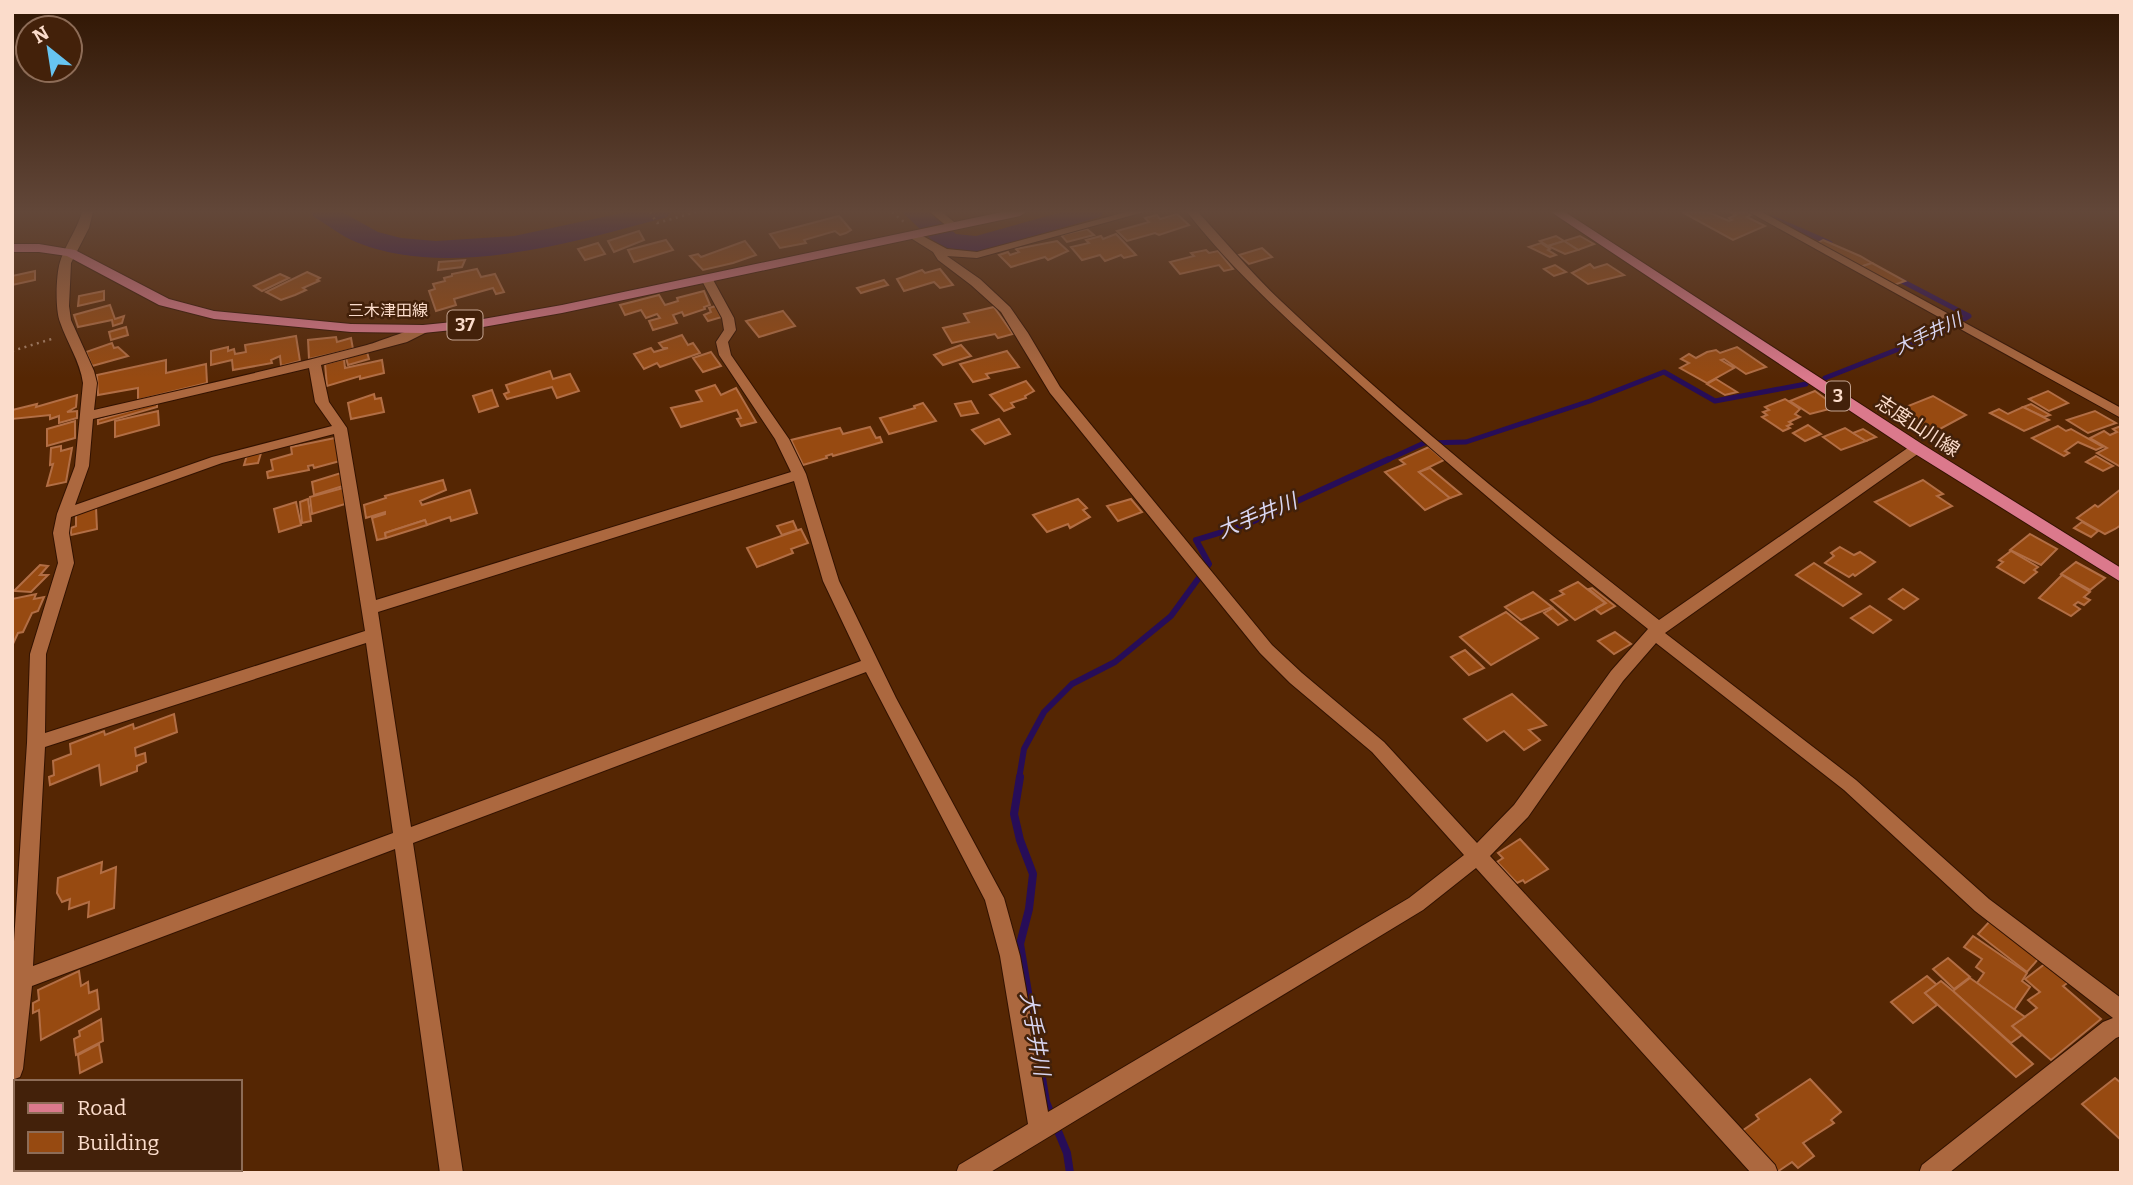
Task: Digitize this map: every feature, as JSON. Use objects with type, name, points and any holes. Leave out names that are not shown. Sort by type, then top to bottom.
[{"type":"main road","name":"三木津田線","points":[[97,267],[164,302],[214,316],[337,328],[423,329],[523,316],[761,267]]},
{"type":"main road","name":"志度山川線","points":[[1641,267],[1917,448],[2121,576]]},
{"type":"street","points":[[12,1069],[22,980],[36,743],[38,654],[63,577],[66,562],[61,533],[64,514],[82,466],[88,416],[88,371],[71,333],[63,306],[65,267]]},
{"type":"street","points":[[956,267],[1001,304],[1021,332],[1039,369],[1055,390],[1266,649],[1378,747],[1767,1173]]},
{"type":"street","points":[[1243,267],[1276,303],[1437,447],[1668,642],[1850,786],[1982,905],[2121,1011]]},
{"type":"street","points":[[1854,267],[2121,414]]},
{"type":"street","points":[[707,279],[728,318],[730,330],[722,342],[725,355],[782,439],[799,474],[831,581],[870,664],[994,898],[1010,956],[1040,1127]]},
{"type":"street","points":[[88,416],[314,363],[403,339],[423,329]]},
{"type":"street","points":[[314,363],[322,402],[340,428],[371,608],[452,1173]]},
{"type":"street","points":[[64,514],[217,460],[272,443],[340,428]]},
{"type":"street","points":[[967,1173],[1416,904],[1476,857],[1521,811],[1617,677],[1656,631],[1917,448]]},
{"type":"street","points":[[371,608],[799,474]]},
{"type":"street","points":[[36,743],[374,634]]},
{"type":"street","points":[[22,980],[870,664]]},
{"type":"street","points":[[1930,1173],[2110,1029],[2121,1026]]},
{"type":"path","points":[[12,351],[71,333]]},
{"type":"building","points":[[1174,267],[1209,267],[1180,274]]},
{"type":"building","points":[[1559,267],[1566,272],[1554,276],[1544,269]]},
{"type":"building","points":[[1583,267],[1612,267],[1624,275],[1588,284],[1572,273]]},
{"type":"building","points":[[1861,267],[1880,267],[1905,281],[1894,285]]},
{"type":"building","points":[[477,269],[481,277],[495,274],[504,292],[496,294],[493,288],[454,299],[456,305],[436,311],[429,291],[435,289],[433,284],[445,281],[444,278],[452,274]]},
{"type":"building","points":[[940,269],[953,285],[940,288],[934,282],[904,291],[897,279],[922,270],[925,273]]},
{"type":"building","points":[[35,271],[35,280],[12,285],[12,276]]},
{"type":"building","points":[[307,272],[320,278],[303,288],[306,290],[281,300],[266,292]]},
{"type":"building","points":[[280,274],[289,278],[262,291],[254,286]]},
{"type":"building","points":[[884,280],[888,285],[861,293],[857,288]]},
{"type":"building","points":[[104,291],[104,300],[78,306],[79,296]]},
{"type":"building","points":[[704,291],[710,305],[704,307],[705,309],[684,316],[682,312],[673,315],[677,323],[653,330],[649,321],[660,318],[657,314],[646,318],[641,310],[625,315],[620,305],[659,295],[665,305],[678,301],[677,298]]},
{"type":"building","points":[[110,305],[115,319],[124,316],[122,323],[113,326],[112,320],[78,327],[74,315]]},
{"type":"building","points":[[716,306],[722,317],[708,321],[704,315],[711,312],[709,308]]},
{"type":"building","points":[[994,307],[1013,334],[998,338],[995,334],[952,343],[943,328],[969,322],[964,314]]},
{"type":"building","points":[[783,311],[795,326],[759,337],[746,321]]},
{"type":"building","points":[[126,327],[128,335],[111,340],[109,332]]},
{"type":"building","points":[[682,335],[688,345],[693,343],[700,353],[660,367],[657,363],[644,369],[634,354],[651,348],[654,352],[668,348],[663,348],[659,343]]},
{"type":"building","points":[[296,336],[300,361],[281,366],[280,356],[271,360],[272,363],[233,370],[232,360],[211,365],[211,351],[228,347],[228,351],[234,349],[235,354],[246,352],[245,345]]},
{"type":"building","points":[[336,337],[337,342],[351,338],[353,349],[309,359],[308,340]]},
{"type":"building","points":[[112,343],[114,348],[118,347],[128,356],[92,366],[86,352]]},
{"type":"building","points":[[961,345],[971,356],[943,365],[934,355]]},
{"type":"building","points":[[1737,347],[1766,367],[1746,374],[1724,359],[1721,360],[1734,368],[1707,383],[1680,368],[1689,363],[1681,359],[1689,354],[1696,358],[1707,352],[1716,350],[1720,353]]},
{"type":"building","points":[[1007,351],[1019,367],[986,374],[989,378],[973,382],[960,364]]},
{"type":"building","points":[[367,352],[369,359],[348,365],[346,358]]},
{"type":"building","points":[[711,352],[721,366],[703,372],[693,358]]},
{"type":"building","points":[[344,359],[345,368],[382,360],[384,373],[360,379],[360,376],[327,386],[325,364]]},
{"type":"building","points":[[166,360],[166,373],[206,364],[207,383],[138,400],[138,388],[98,395],[97,375]]},
{"type":"building","points":[[550,371],[553,379],[570,374],[579,391],[557,398],[552,387],[507,399],[504,394],[509,392],[506,385]]},
{"type":"building","points":[[1716,379],[1737,392],[1725,395],[1707,384]]},
{"type":"building","points":[[1026,381],[1034,391],[1025,396],[1026,398],[1011,403],[1014,407],[1004,411],[990,395]]},
{"type":"building","points":[[715,385],[721,395],[736,388],[756,422],[741,426],[737,419],[741,418],[737,410],[681,427],[671,408],[702,401],[696,391]]},
{"type":"building","points":[[492,390],[498,406],[479,412],[473,396]]},
{"type":"building","points":[[1815,391],[1837,407],[1810,414],[1790,401]]},
{"type":"building","points":[[2048,391],[2068,403],[2049,411],[2029,399]]},
{"type":"building","points":[[374,394],[375,399],[381,398],[384,412],[351,419],[348,403]]},
{"type":"building","points":[[77,395],[76,407],[67,412],[77,411],[77,418],[59,423],[59,416],[50,419],[50,415],[12,419],[12,410],[37,404],[36,407]]},
{"type":"building","points":[[1933,396],[1966,415],[1925,437],[1878,410],[1893,404],[1901,409]]},
{"type":"building","points":[[1785,399],[1800,409],[1795,414],[1800,417],[1789,422],[1792,424],[1787,426],[1790,428],[1783,431],[1762,417],[1767,415],[1763,412],[1769,410],[1765,407]]},
{"type":"building","points":[[971,401],[978,413],[961,416],[955,404]]},
{"type":"building","points":[[157,403],[157,407],[98,424],[98,420]]},
{"type":"building","points":[[923,403],[936,421],[889,434],[880,418]]},
{"type":"building","points":[[2031,404],[2050,415],[2044,417],[2023,407]]},
{"type":"building","points":[[2023,407],[2049,420],[2024,431],[1990,413],[1999,409],[2008,414]]},
{"type":"building","points":[[158,411],[159,425],[115,437],[115,421]]},
{"type":"building","points":[[2095,411],[2116,423],[2088,433],[2067,420]]},
{"type":"building","points":[[999,419],[1010,434],[985,444],[972,430]]},
{"type":"building","points":[[75,421],[75,438],[47,446],[47,429]]},
{"type":"building","points":[[1808,425],[1821,434],[1805,441],[1793,433]]},
{"type":"building","points":[[2058,426],[2066,431],[2071,429],[2103,447],[2096,450],[2078,442],[2065,451],[2069,453],[2064,456],[2032,438]]},
{"type":"building","points":[[2121,426],[2121,467],[2097,453],[2107,448],[2090,438],[2104,431],[2110,435],[2117,432],[2113,429]]},
{"type":"building","points":[[870,427],[876,438],[880,437],[882,442],[833,456],[832,454],[803,465],[791,440],[840,428],[843,434]]},
{"type":"building","points":[[1845,428],[1866,441],[1841,450],[1823,437]]},
{"type":"building","points":[[1863,429],[1876,437],[1866,441],[1853,433]]},
{"type":"building","points":[[335,438],[340,461],[314,468],[313,465],[308,466],[309,470],[268,478],[267,472],[273,470],[271,460],[292,454],[291,447]]},
{"type":"building","points":[[61,446],[61,451],[72,448],[66,482],[47,486],[53,464],[50,465],[51,448]]},
{"type":"building","points":[[1429,447],[1444,460],[1419,472],[1450,498],[1425,510],[1385,472],[1405,464],[1400,460]]},
{"type":"building","points":[[261,453],[258,463],[244,465],[247,455]]},
{"type":"building","points":[[2096,456],[2113,466],[2103,471],[2086,462]]},
{"type":"building","points":[[1430,468],[1461,494],[1450,498],[1419,472]]},
{"type":"building","points":[[341,473],[343,486],[314,495],[312,482]]},
{"type":"building","points":[[443,480],[446,490],[420,501],[422,505],[470,490],[477,513],[451,521],[450,517],[427,525],[425,520],[385,533],[386,538],[377,540],[372,518],[385,512],[366,518],[364,505],[386,498],[385,496]]},
{"type":"building","points":[[1923,480],[1943,494],[1937,496],[1952,506],[1910,526],[1875,502]]},
{"type":"building","points":[[343,488],[345,504],[312,514],[310,497]]},
{"type":"building","points":[[2121,489],[2121,525],[2115,529],[2105,534],[2077,518],[2095,505],[2098,507]]},
{"type":"building","points":[[308,499],[311,521],[302,523],[300,502]]},
{"type":"building","points":[[1078,499],[1087,508],[1083,510],[1090,517],[1070,528],[1068,524],[1047,532],[1033,515]]},
{"type":"building","points":[[1131,499],[1142,512],[1118,521],[1107,506]]},
{"type":"building","points":[[296,502],[301,525],[279,532],[274,509]]},
{"type":"building","points":[[96,507],[97,529],[71,535],[71,528],[76,526],[76,513]]},
{"type":"building","points":[[425,520],[427,525],[386,538],[385,533]]},
{"type":"building","points":[[793,521],[797,530],[782,535],[777,526]]},
{"type":"building","points":[[2082,522],[2098,531],[2091,537],[2074,528]]},
{"type":"building","points":[[801,529],[808,543],[791,549],[793,553],[757,567],[747,548]]},
{"type":"building","points":[[2030,534],[2057,549],[2041,565],[2010,550]]},
{"type":"building","points":[[1840,547],[1854,555],[1860,552],[1875,562],[1855,576],[1853,574],[1849,577],[1825,563],[1834,556],[1831,553]]},
{"type":"building","points":[[2011,551],[2038,567],[2034,570],[2037,572],[2024,583],[1997,567],[2003,562],[1999,560]]},
{"type":"building","points":[[2076,562],[2105,578],[2090,590],[2061,574]]},
{"type":"building","points":[[1814,563],[1861,594],[1843,606],[1796,575]]},
{"type":"building","points":[[40,565],[48,566],[40,575],[48,575],[31,592],[14,591]]},
{"type":"building","points":[[2062,575],[2090,592],[2084,597],[2090,600],[2084,605],[2078,602],[2074,605],[2080,609],[2071,616],[2039,598]]},
{"type":"building","points":[[1578,582],[1605,603],[1575,620],[1551,600],[1564,594],[1560,591]]},
{"type":"building","points":[[1592,588],[1615,606],[1601,614],[1595,609],[1606,603],[1589,589]]},
{"type":"building","points":[[1903,589],[1918,599],[1904,609],[1889,599]]},
{"type":"building","points":[[1533,592],[1552,607],[1521,620],[1505,607]]},
{"type":"building","points":[[36,594],[34,599],[44,597],[38,611],[32,613],[23,632],[18,633],[12,646],[12,599]]},
{"type":"building","points":[[1870,606],[1891,620],[1873,633],[1851,618]]},
{"type":"building","points":[[1553,608],[1567,620],[1558,625],[1544,613]]},
{"type":"building","points":[[1506,612],[1538,638],[1491,665],[1460,637]]},
{"type":"building","points":[[1615,632],[1631,644],[1614,654],[1598,641]]},
{"type":"building","points":[[1465,650],[1484,668],[1469,675],[1451,657]]},
{"type":"building","points":[[1512,694],[1546,725],[1529,730],[1540,740],[1524,750],[1504,731],[1487,741],[1464,719]]},
{"type":"building","points":[[174,714],[177,732],[135,748],[136,756],[145,753],[146,762],[137,766],[137,771],[101,785],[99,765],[50,785],[49,777],[54,775],[53,761],[71,754],[70,744],[104,731],[105,735],[133,724],[134,729]]},
{"type":"building","points":[[1520,839],[1548,869],[1525,883],[1523,880],[1517,883],[1497,862],[1503,858],[1498,853]]},
{"type":"building","points":[[102,862],[101,873],[116,867],[114,908],[88,917],[89,902],[69,909],[70,899],[62,902],[57,893],[58,878]]},
{"type":"building","points":[[1990,921],[2039,958],[2027,972],[1978,934]]},
{"type":"building","points":[[1973,936],[2027,973],[2022,981],[2030,987],[2014,1010],[1977,983],[1984,973],[1976,967],[1982,959],[1964,947]]},
{"type":"building","points":[[1948,958],[1970,977],[1954,989],[1933,969]]},
{"type":"building","points":[[2046,963],[2069,982],[2063,986],[2101,1019],[2051,1060],[2012,1026],[2037,1008],[2028,1000],[2040,992],[2025,979]]},
{"type":"building","points":[[79,971],[81,986],[88,982],[89,993],[97,990],[99,1009],[41,1040],[39,1010],[33,1013],[33,1003],[39,1000],[38,990]]},
{"type":"building","points":[[1927,976],[1937,985],[1925,993],[1937,1005],[1913,1023],[1891,1002]]},
{"type":"building","points":[[1970,978],[2025,1017],[2012,1026],[2022,1035],[2011,1043],[1953,991]]},
{"type":"building","points":[[1941,981],[2033,1064],[2016,1077],[1925,993]]},
{"type":"building","points":[[101,1019],[103,1041],[76,1055],[74,1039],[80,1036],[79,1031]]},
{"type":"building","points":[[99,1044],[102,1062],[80,1073],[78,1055]]},
{"type":"building","points":[[2115,1078],[2121,1083],[2121,1140],[2082,1104]]},
{"type":"building","points":[[1810,1079],[1841,1112],[1831,1120],[1834,1123],[1803,1143],[1814,1156],[1798,1168],[1792,1162],[1777,1172],[1742,1131],[1759,1119],[1756,1115]]},
{"type":"waterway","name":"大手井川","points":[[1825,378],[1942,332],[1969,316],[1898,279]]},
{"type":"waterway","name":"大手井川","points":[[1385,461],[1424,443],[1466,442],[1590,401],[1664,372],[1715,401],[1806,384]]},
{"type":"waterway","name":"大手井川","points":[[1019,779],[1024,749],[1044,712],[1072,684],[1115,662],[1171,616],[1209,564],[1196,540],[1245,525],[1389,459]]},
{"type":"waterway","name":"大手井川","points":[[1020,777],[1014,814],[1020,840],[1033,874],[1029,909],[1020,944],[1046,1102],[1067,1153],[1070,1173]]}]
